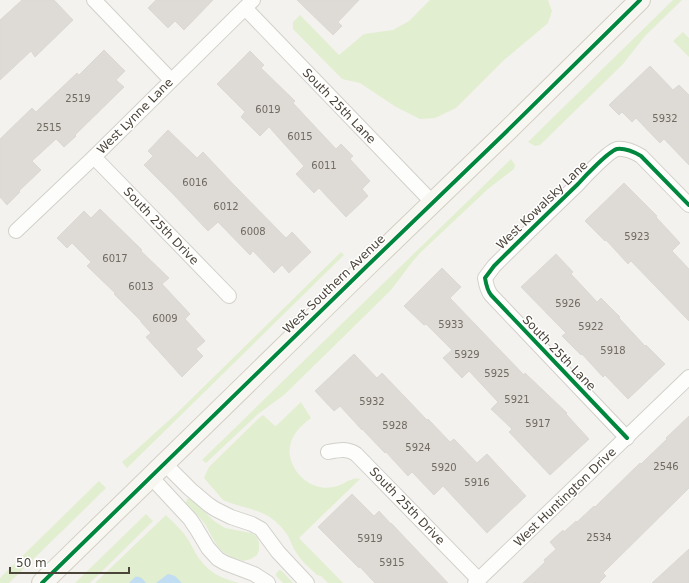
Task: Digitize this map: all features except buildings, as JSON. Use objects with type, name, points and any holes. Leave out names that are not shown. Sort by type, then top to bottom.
[{"type":"main road","name":"West Southern Avenue","points":[[42,583],[640,0]]},
{"type":"street","points":[[94,0],[171,80]]},
{"type":"street","name":"West Lynne Lane","points":[[16,231],[94,157],[249,4]]},
{"type":"street","name":"South 25th Lane","points":[[249,4],[433,203]]},
{"type":"street","name":"West Kowalsky Lane","points":[[485,278],[494,266],[572,189],[616,149],[634,152],[641,156],[689,205]]},
{"type":"street","name":"South 25th Drive","points":[[94,157],[229,296]]},
{"type":"street","name":"South 25th Lane","points":[[485,278],[488,291],[491,296],[627,438]]},
{"type":"street","name":"West Huntington Drive","points":[[477,581],[689,377]]},
{"type":"street","name":"South 25th Drive","points":[[328,452],[347,450],[356,454],[477,581]]},
{"type":"street","points":[[165,464],[190,489],[209,505],[231,517],[252,524],[261,529],[278,552],[306,583]]},
{"type":"street","points":[[151,477],[190,519],[208,548],[218,559],[254,574],[268,583]]},
{"type":"green space","points":[[430,0],[548,0],[552,11],[548,23],[504,60],[456,108],[435,118],[420,119],[396,107],[360,83],[342,79],[293,29],[293,22],[300,15],[339,55],[364,34],[393,30],[409,21]]},
{"type":"green space","points":[[673,0],[682,0],[645,36],[623,64],[540,145],[535,146],[528,142]]},
{"type":"green space","points":[[683,32],[689,38],[689,57],[673,41]]},
{"type":"green space","points":[[511,159],[515,165],[514,169],[488,189],[420,253],[391,290],[284,395],[258,414],[206,463],[202,460]]},
{"type":"green space","points":[[341,252],[344,255],[127,468],[122,462],[176,414]]},
{"type":"green space","points":[[301,402],[311,418],[299,428],[291,442],[290,456],[299,475],[310,483],[325,488],[337,486],[352,479],[360,479],[299,538],[343,583],[328,583],[321,576],[317,575],[300,558],[293,548],[288,536],[277,522],[263,514],[223,500],[204,478],[209,467],[259,418],[263,415],[276,426]]},
{"type":"green space","points":[[99,481],[106,488],[9,583],[0,583],[0,578]]},
{"type":"green space","points":[[190,498],[214,521],[225,528],[251,533],[257,537],[259,550],[257,555],[251,559],[243,561],[231,557],[223,552],[216,544],[205,524],[186,503],[187,499]]},
{"type":"green space","points":[[146,514],[153,521],[90,583],[75,583]]},
{"type":"green space","points":[[166,515],[185,535],[203,564],[219,576],[239,583],[95,583]]},
{"type":"green space","points":[[280,570],[293,583],[283,583],[276,576]]},
{"type":"water","points":[[168,574],[175,576],[182,583],[156,583]]},
{"type":"water","points":[[135,577],[141,578],[146,583],[129,583]]},
{"type":"cycle path","points":[[42,583],[640,0]]},
{"type":"cycle path","points":[[627,438],[491,295],[485,278],[494,266],[597,164],[617,149],[627,150],[641,156],[689,205]]}]
